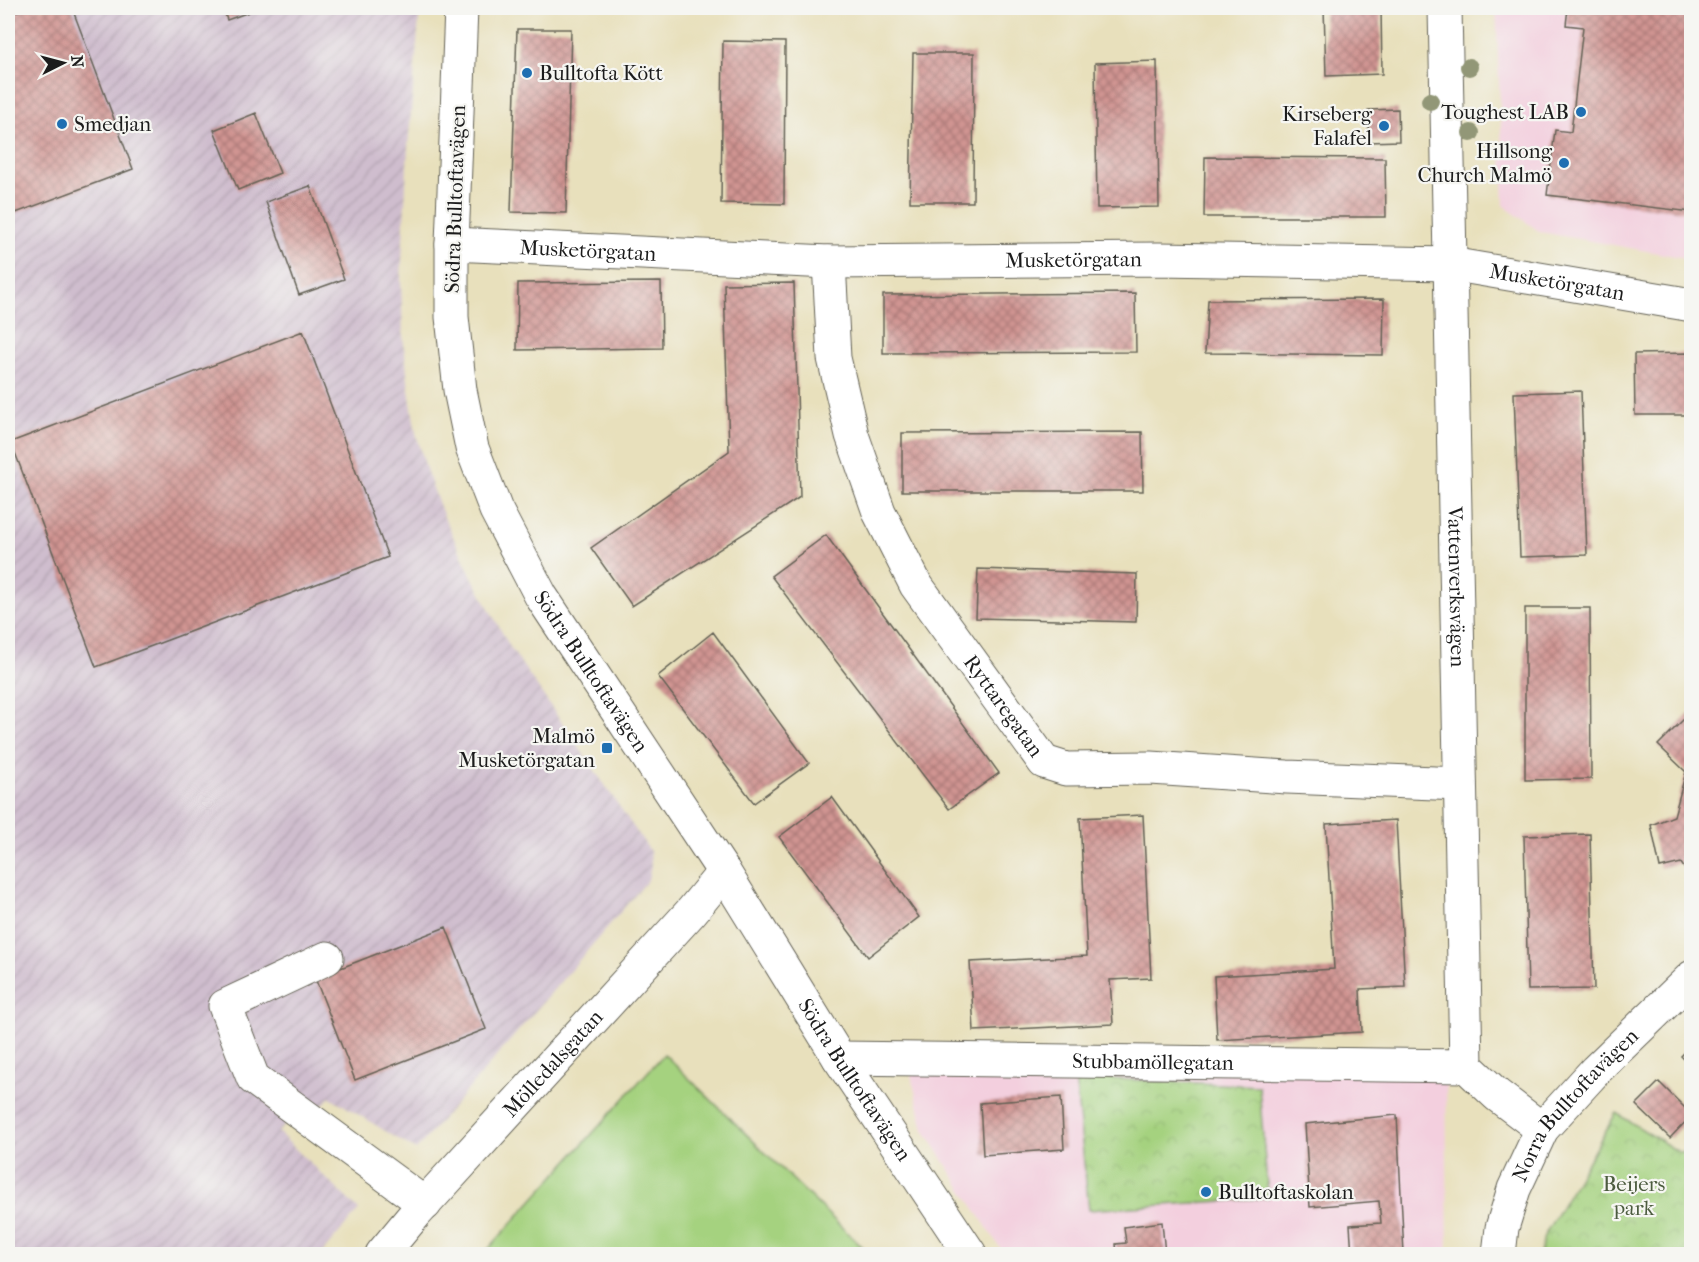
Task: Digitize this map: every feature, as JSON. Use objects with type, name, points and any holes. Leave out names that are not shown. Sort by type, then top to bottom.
[{"type":"street","name":"Södra Bulltoftavägen","points":[[461,8],[452,244],[452,317],[460,390],[472,448],[496,510],[541,596],[724,872],[839,1058],[970,1254]]},
{"type":"street","name":"Vattenverksvägen","points":[[1445,8],[1466,1066]]},
{"type":"street","name":"Musketörgatan","points":[[452,244],[829,262],[1159,260],[1450,264],[1692,305]]},
{"type":"street","name":"Ryttaregatan","points":[[829,262],[834,358],[852,435],[879,512],[916,585],[1044,762],[1066,769],[1151,768],[1287,777],[1461,784]]},
{"type":"street","name":"Mölledalsgatan","points":[[382,1254],[692,911],[724,872]]},
{"type":"street","points":[[327,958],[225,1006],[253,1078],[425,1204]]},
{"type":"street","name":"Norra Bulltoftavägen","points":[[1499,1254],[1502,1228],[1514,1188],[1542,1129],[1596,1070],[1692,977]]},
{"type":"street","name":"Stubbamöllegatan","points":[[839,1058],[1466,1066]]},
{"type":"street","points":[[1466,1066],[1497,1095],[1542,1129]]},
{"type":"shaded area","points":[[8,8],[420,8],[408,147],[401,280],[403,335],[416,433],[427,472],[444,517],[471,575],[510,647],[650,851],[651,866],[648,880],[416,1150],[330,1097],[306,1123],[296,1114],[278,1132],[359,1210],[321,1254],[8,1254]]},
{"type":"shaded area","points":[[1496,8],[1691,8],[1691,259],[1540,232],[1504,206]]},
{"type":"shaded area","name":"Bulltoftaskolan","points":[[1446,1068],[1448,1254],[1004,1254],[924,1130],[910,1071]]},
{"type":"green space","points":[[664,1054],[869,1254],[484,1254]]},
{"type":"green space","points":[[1075,1077],[1259,1086],[1268,1198],[1089,1210]]},
{"type":"green space","name":"Beijers park","points":[[1616,1113],[1680,1153],[1691,1150],[1691,1254],[1540,1254],[1544,1236]]},
{"type":"building","name":"Smedjan","points":[[26,8],[72,8],[133,169],[8,216],[8,15]]},
{"type":"building","points":[[223,8],[260,8],[227,20]]},
{"type":"building","points":[[1324,8],[1381,8],[1382,74],[1326,76]]},
{"type":"building","points":[[1568,8],[1692,8],[1692,212],[1547,195],[1555,130],[1571,132],[1583,27],[1566,25]]},
{"type":"building","points":[[517,29],[571,29],[566,213],[511,212]]},
{"type":"building","points":[[723,41],[785,42],[784,204],[721,203]]},
{"type":"building","points":[[913,53],[974,53],[973,202],[910,202]]},
{"type":"building","points":[[1157,61],[1159,207],[1097,208],[1095,63]]},
{"type":"building","name":"Kirseberg Falafel","points":[[1398,109],[1399,141],[1369,142],[1368,110]]},
{"type":"building","points":[[256,113],[280,173],[238,190],[214,130]]},
{"type":"building","points":[[1205,157],[1385,158],[1386,217],[1204,217]]},
{"type":"building","points":[[310,186],[344,279],[299,295],[266,202]]},
{"type":"building","points":[[661,282],[662,348],[517,350],[518,283]]},
{"type":"building","points":[[794,283],[800,497],[632,606],[591,548],[729,451],[724,284]]},
{"type":"building","points":[[1135,293],[1136,352],[883,353],[883,295]]},
{"type":"building","points":[[1384,299],[1383,355],[1205,353],[1208,300]]},
{"type":"building","points":[[303,331],[388,557],[96,667],[11,442]]},
{"type":"building","points":[[1692,353],[1692,415],[1635,415],[1634,354]]},
{"type":"building","points":[[1581,391],[1587,555],[1520,557],[1514,393]]},
{"type":"building","points":[[1142,432],[1143,491],[902,491],[902,433]]},
{"type":"building","points":[[826,535],[999,773],[949,809],[771,576]]},
{"type":"building","points":[[978,569],[1137,574],[1136,622],[976,618]]},
{"type":"building","points":[[1525,608],[1590,608],[1591,779],[1525,780]]},
{"type":"building","points":[[713,632],[809,763],[754,803],[658,676]]},
{"type":"building","points":[[1692,711],[1692,880],[1681,863],[1660,868],[1651,825],[1674,816],[1686,772],[1658,745]]},
{"type":"building","points":[[832,797],[919,917],[868,957],[779,837]]},
{"type":"building","points":[[1143,815],[1151,978],[1110,980],[1113,1024],[974,1031],[970,962],[1087,956],[1080,818]]},
{"type":"building","points":[[1396,820],[1405,987],[1360,989],[1362,1032],[1217,1040],[1214,976],[1334,969],[1326,824]]},
{"type":"building","points":[[1590,834],[1594,989],[1528,990],[1524,836]]},
{"type":"building","points":[[446,927],[486,1029],[355,1080],[315,978]]},
{"type":"building","points":[[1692,1045],[1692,1067],[1681,1056]]},
{"type":"building","points":[[1659,1082],[1692,1115],[1670,1138],[1636,1105]]},
{"type":"building","points":[[1061,1097],[1064,1149],[983,1155],[980,1103]]},
{"type":"building","points":[[1397,1115],[1404,1254],[1352,1254],[1350,1225],[1381,1223],[1379,1201],[1310,1207],[1305,1124]]},
{"type":"building","points":[[1162,1222],[1165,1254],[1117,1254],[1116,1244],[1126,1243],[1124,1227]]},
{"type":"place","name":"Bulltofta Kött","points":[[527,73]]},
{"type":"place","name":"Toughest LAB","points":[[1581,112]]},
{"type":"place","name":"Smedjan","points":[[62,124]]},
{"type":"place","name":"Kirseberg Falafel","points":[[1384,126]]},
{"type":"place","name":"Hillsong Church Malmö","points":[[1564,163]]},
{"type":"place","name":"Malmö Musketörgatan","points":[[607,748]]},
{"type":"place","name":"Bulltoftaskolan","points":[[1206,1192]]}]
